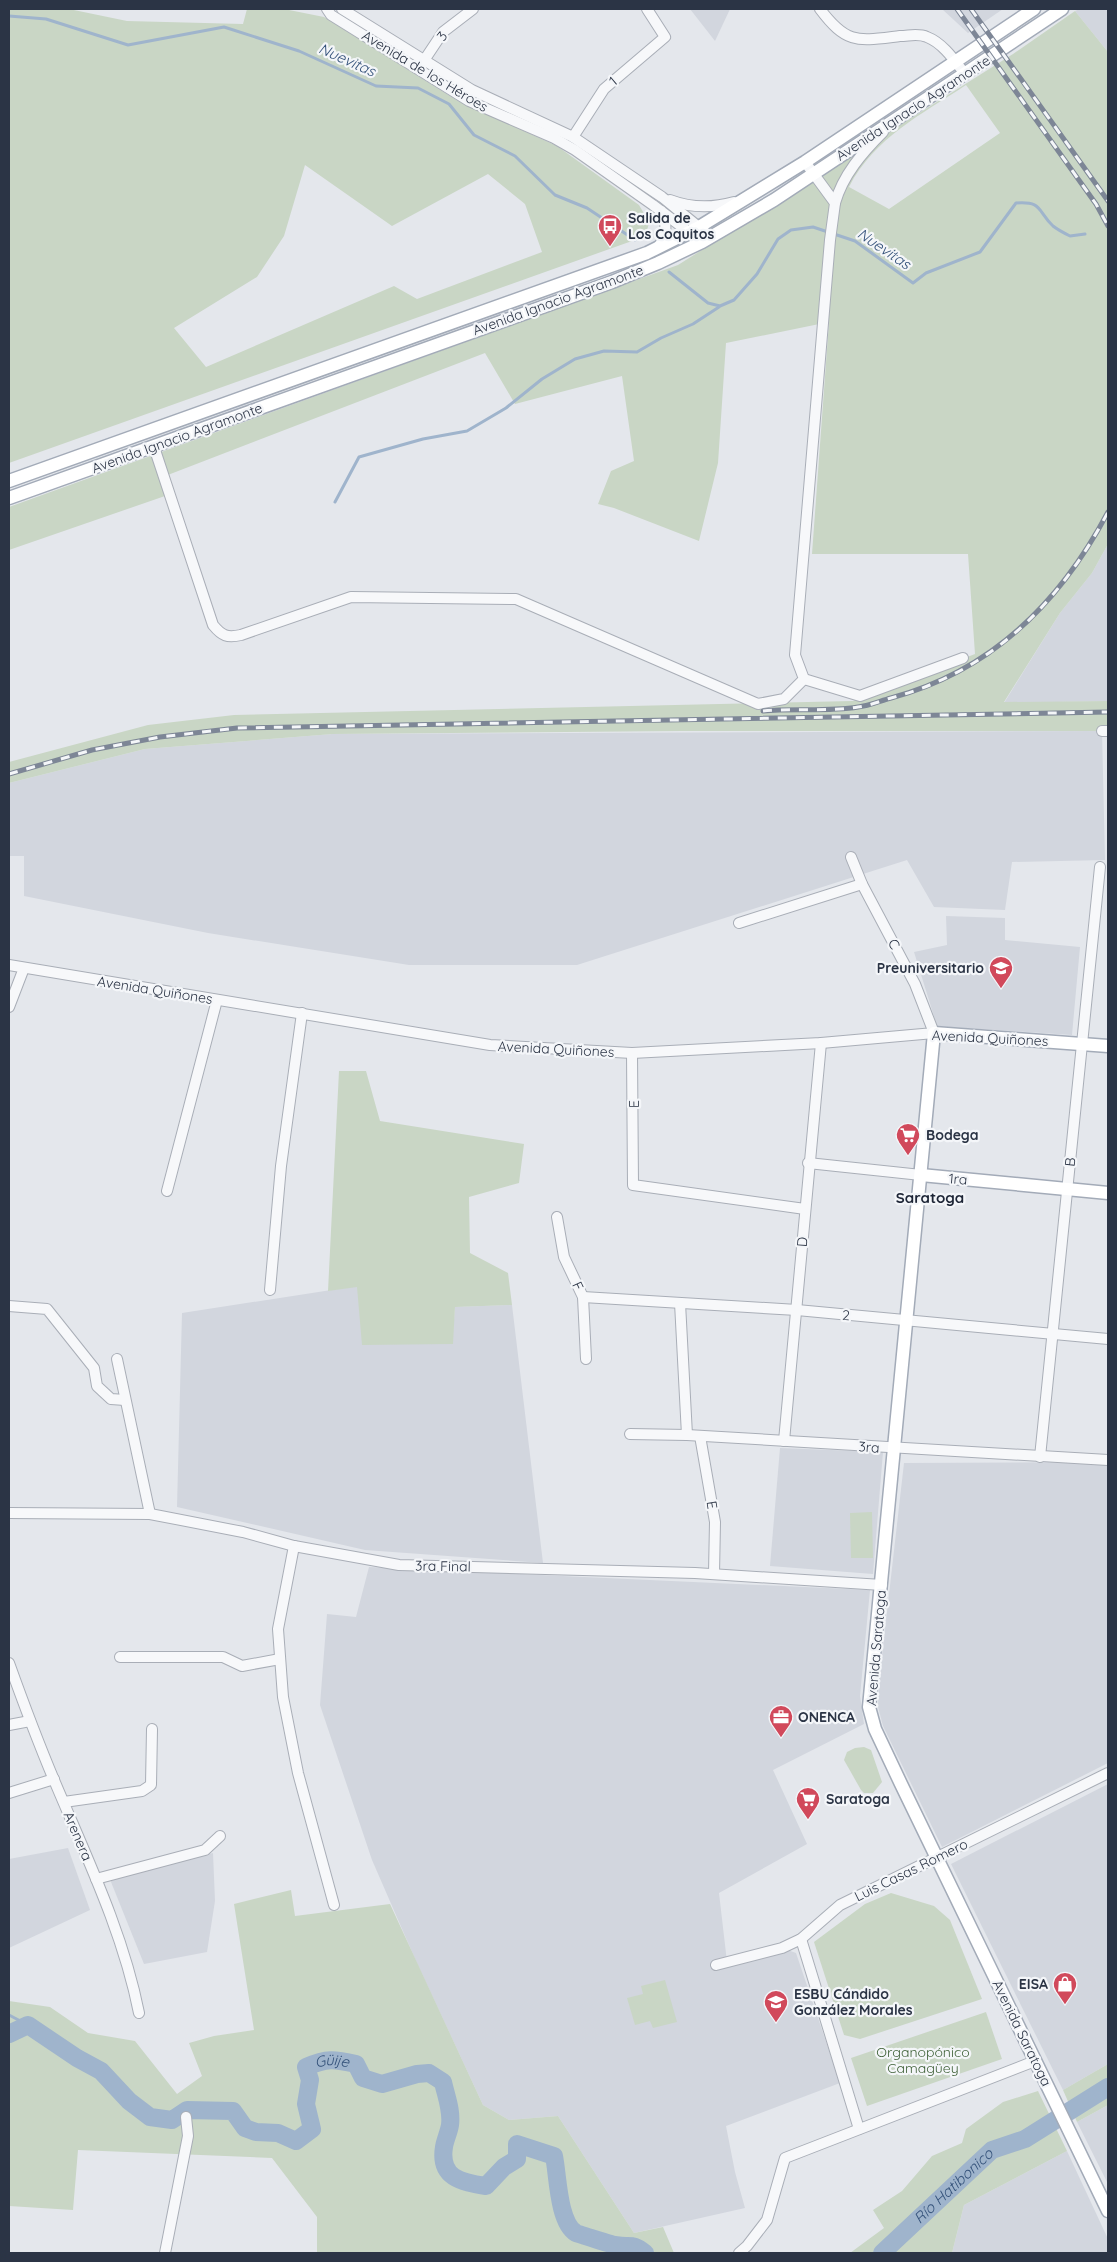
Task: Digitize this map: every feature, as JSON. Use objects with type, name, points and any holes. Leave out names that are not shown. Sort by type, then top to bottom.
[{"type":"main road","name":"Avenida Ignacio Agramonte","points":[[9,481],[657,248],[744,200],[805,162],[1034,9]]},
{"type":"main road","name":"Avenida Ignacio Agramonte","points":[[9,498],[612,282],[658,263],[706,239],[814,174],[1062,9]]},
{"type":"main road","name":"Avenida Quiñones","points":[[934,1033],[1108,1046]]},
{"type":"main road","name":"Avenida Saratoga","points":[[934,1033],[906,1320],[896,1448],[869,1707],[875,1730],[1108,2210]]},
{"type":"main road","name":"1ra","points":[[921,1175],[1108,1193]]},
{"type":"street","name":"Avenida de los Héroes","points":[[328,9],[330,15],[421,66],[573,137],[662,197],[706,239]]},
{"type":"street","name":"Avenida de los Héroes","points":[[342,9],[469,101],[554,138],[661,210],[694,229]]},
{"type":"street","name":"3","points":[[421,66],[442,32],[473,9]]},
{"type":"street","name":"1","points":[[573,137],[604,89],[665,36],[648,9]]},
{"type":"street","points":[[820,9],[832,26],[846,36],[869,40],[924,36],[932,39],[956,62],[965,74]]},
{"type":"street","points":[[804,679],[795,655],[830,240],[835,203],[839,188],[854,164],[893,122]]},
{"type":"street","points":[[805,162],[835,203]]},
{"type":"street","points":[[662,197],[688,205],[717,207],[744,200]]},
{"type":"street","points":[[657,248],[664,238],[666,230],[661,210]]},
{"type":"street","points":[[154,447],[213,625],[221,634],[230,637],[242,635],[351,598],[516,599],[758,704],[784,699],[804,679]]},
{"type":"street","points":[[804,679],[860,696],[964,658]]},
{"type":"street","name":"C","points":[[851,857],[862,884],[915,984],[934,1033]]},
{"type":"street","name":"B","points":[[1040,1457],[1100,867]]},
{"type":"street","points":[[739,923],[862,884]]},
{"type":"street","name":"Avenida Quiñones","points":[[9,965],[302,1013],[389,1030],[490,1045],[632,1053],[821,1043],[934,1033]]},
{"type":"street","points":[[9,1007],[24,968]]},
{"type":"street","points":[[167,1191],[217,1000]]},
{"type":"street","points":[[270,1290],[282,1166],[302,1013]]},
{"type":"street","name":"D","points":[[784,1441],[797,1310],[808,1163],[821,1043]]},
{"type":"street","name":"E","points":[[632,1053],[633,1185],[804,1209]]},
{"type":"street","name":"1ra","points":[[808,1163],[921,1175]]},
{"type":"street","name":"F","points":[[557,1216],[564,1257],[583,1298],[586,1359]]},
{"type":"street","name":"2","points":[[583,1298],[797,1310],[1108,1339]]},
{"type":"street","points":[[680,1303],[687,1435]]},
{"type":"street","points":[[9,1306],[47,1308],[94,1368],[98,1386],[111,1399],[126,1400]]},
{"type":"street","points":[[117,1359],[150,1514]]},
{"type":"street","name":"3ra","points":[[630,1434],[687,1435],[1108,1460]]},
{"type":"street","name":"E","points":[[700,1436],[714,1522],[714,1574]]},
{"type":"street","name":"3ra Final","points":[[9,1513],[150,1514],[243,1532],[294,1546],[399,1565],[714,1574],[882,1585]]},
{"type":"street","points":[[294,1546],[278,1629],[283,1697],[298,1773],[334,1905]]},
{"type":"street","points":[[120,1657],[222,1657],[242,1666],[280,1659]]},
{"type":"street","name":"Arenera","points":[[9,1663],[30,1721],[96,1879],[132,1977],[139,2013]]},
{"type":"street","points":[[9,1725],[30,1721]]},
{"type":"street","points":[[64,1802],[142,1791],[151,1785],[152,1729]]},
{"type":"street","name":"Luis Casas Romero","points":[[716,1965],[782,1948],[801,1939],[840,1905],[1108,1773]]},
{"type":"street","points":[[9,1793],[54,1779]]},
{"type":"street","points":[[96,1879],[205,1850],[220,1836]]},
{"type":"street","points":[[801,1939],[859,2129]]},
{"type":"street","points":[[739,2253],[747,2246],[767,2220],[785,2158],[1035,2061]]},
{"type":"street","points":[[165,2253],[188,2136],[186,2116]]},
{"type":"shaded area","points":[[690,9],[730,9],[715,41]]},
{"type":"shaded area","points":[[942,9],[1003,9],[968,33]]},
{"type":"shaded area","points":[[1080,9],[1108,9],[1108,52],[1075,11]]},
{"type":"shaded area","points":[[1108,544],[1108,701],[1004,703],[1060,613],[1092,573]]},
{"type":"shaded area","points":[[1102,731],[1105,860],[1012,862],[1005,910],[934,907],[907,860],[577,965],[409,965],[208,933],[24,896],[24,856],[9,856],[9,783],[145,749],[333,734]]},
{"type":"shaded area","name":"Preuniversitario","points":[[946,916],[1005,918],[1005,940],[1080,947],[1072,1035],[937,1026],[914,952],[947,945]]},
{"type":"shaded area","points":[[357,1286],[452,1344],[455,1307],[512,1305],[543,1563],[365,1550],[177,1507],[182,1313]]},
{"type":"shaded area","points":[[780,1448],[883,1452],[873,1574],[770,1566]]},
{"type":"shaded area","points":[[1108,1462],[1108,1763],[942,1847],[883,1726],[878,1707],[879,1682],[904,1463]]},
{"type":"shaded area","points":[[369,1567],[870,1590],[860,1696],[864,1724],[773,1770],[807,1844],[719,1893],[727,1962],[782,1948],[796,1953],[840,2083],[726,2126],[735,2172],[745,2208],[634,2233],[558,2116],[509,2120],[483,2105],[416,1961],[372,1860],[320,1705],[327,1614],[356,1617]]},
{"type":"shaded area","points":[[1108,1784],[1108,2064],[1063,2090],[951,1864]]},
{"type":"shaded area","points":[[68,1848],[90,1910],[9,1948],[9,1859]]},
{"type":"shaded area","points":[[213,1853],[215,1901],[207,1952],[144,1964],[109,1877]]},
{"type":"shaded area","points":[[1108,2105],[1108,2184],[1077,2122]]},
{"type":"shaded area","points":[[1067,2151],[1108,2239],[1108,2253],[952,2253],[964,2205]]},
{"type":"green space","points":[[9,9],[69,9],[127,21],[243,24],[247,9],[284,9],[324,17],[458,101],[557,146],[639,205],[649,222],[646,236],[9,463]],"holes":[[[305,165],[392,226],[488,174],[525,204],[542,252],[417,299],[394,286],[206,367],[174,328],[257,277],[284,236]]]},
{"type":"green space","points":[[1075,11],[1108,52],[1108,544],[1092,573],[1060,613],[1004,702],[1108,701],[1108,731],[681,731],[333,734],[145,749],[9,783],[9,762],[148,725],[234,715],[853,701],[975,654],[968,554],[812,554],[829,322],[726,343],[718,463],[699,541],[614,508],[598,504],[611,471],[634,461],[622,376],[515,404],[485,353],[160,478],[165,496],[9,550],[9,507],[678,265],[1013,54]],"holes":[[[966,85],[1000,133],[889,209],[849,187],[859,170],[885,141],[900,128]]]},
{"type":"green space","points":[[339,1071],[366,1071],[380,1121],[524,1144],[519,1183],[469,1197],[470,1253],[508,1273],[512,1305],[455,1307],[453,1344],[362,1345],[357,1287],[328,1291]]},
{"type":"green space","points":[[872,1512],[873,1558],[851,1558],[850,1513]]},
{"type":"green space","points":[[864,1747],[871,1750],[882,1782],[873,1793],[864,1793],[861,1790],[844,1760],[847,1752],[855,1748]]},
{"type":"green space","points":[[291,1890],[295,1916],[390,1904],[483,2105],[509,2120],[558,2116],[634,2233],[663,2227],[674,2253],[317,2253],[317,2217],[272,2158],[78,2150],[73,2210],[9,2206],[9,2001],[50,2007],[88,2033],[135,2041],[177,2094],[202,2076],[189,2043],[214,2036],[254,2030],[234,1904]]},
{"type":"green space","points":[[891,1893],[934,1906],[950,1920],[982,1999],[860,2039],[844,2035],[814,1942],[865,1904]]},
{"type":"green space","points":[[665,1980],[677,2022],[653,2028],[650,2021],[635,2025],[627,1998],[643,1994],[641,1986]]},
{"type":"green space","name":"Organopónico Camagüey","points":[[986,2012],[1002,2059],[867,2106],[851,2058]]},
{"type":"green space","points":[[1108,2064],[1108,2105],[1077,2122],[1063,2090]]},
{"type":"green space","points":[[1038,2091],[1067,2151],[964,2205],[952,2253],[850,2253],[884,2228],[873,2210],[902,2191],[932,2156],[962,2143],[966,2129],[1003,2102]]},
{"type":"waterway","name":"Nuevitas","points":[[9,16],[46,19],[128,45],[224,27],[299,51],[376,86],[418,88],[449,104],[474,135],[515,156],[555,195],[587,208],[635,240]]},
{"type":"waterway","name":"Nuevitas","points":[[669,272],[708,303],[720,306],[734,300],[757,274],[778,239],[791,230],[813,227],[855,241],[913,283],[926,273],[980,252],[1016,203],[1035,205],[1053,226],[1070,236],[1085,234]]},
{"type":"waterway","points":[[335,502],[359,457],[423,439],[467,431],[506,408],[542,379],[575,359],[604,351],[637,352],[661,338],[693,324],[719,307]]},
{"type":"waterway","points":[[9,2015],[28,2025]]},
{"type":"waterway","name":"Güije","points":[[9,2034],[28,2025],[77,2058],[101,2071],[129,2101],[150,2117],[172,2120],[187,2110],[233,2111],[245,2128],[256,2132],[278,2133],[296,2141],[312,2129],[306,2104],[310,2080],[306,2067],[331,2060],[356,2064],[363,2078],[382,2084],[417,2074],[429,2073],[443,2082],[448,2103],[450,2125],[443,2157],[448,2172],[468,2183],[486,2186],[504,2167],[517,2159],[517,2144],[554,2156],[562,2209],[570,2227],[578,2234],[614,2245],[634,2246],[645,2253]]},
{"type":"waterway","name":"Río Hatibonico","points":[[882,2253],[992,2150],[1025,2139],[1108,2087]]},
{"type":"railway","points":[[957,9],[1096,204],[1108,226]]},
{"type":"railway","points":[[971,9],[1108,201]]},
{"type":"railway","points":[[763,711],[834,709],[862,706],[927,686],[961,670],[991,651],[1019,629],[1045,604],[1068,576],[1108,512]]},
{"type":"railway","points":[[9,774],[92,750],[160,737],[237,728],[1108,712]]},
{"type":"place","name":"Salida de Los Coquitos","points":[[610,247]]},
{"type":"place","name":"Preuniversitario","points":[[1001,989]]},
{"type":"place","name":"Bodega","points":[[908,1156]]},
{"type":"place","name":"ONENCA","points":[[781,1738]]},
{"type":"place","name":"Saratoga","points":[[808,1820]]},
{"type":"place","name":"EISA","points":[[1065,2005]]},
{"type":"place","name":"ESBU Cándido González Morales","points":[[776,2023]]},
{"type":"district","name":"Saratoga","points":[[930,1198]]}]
